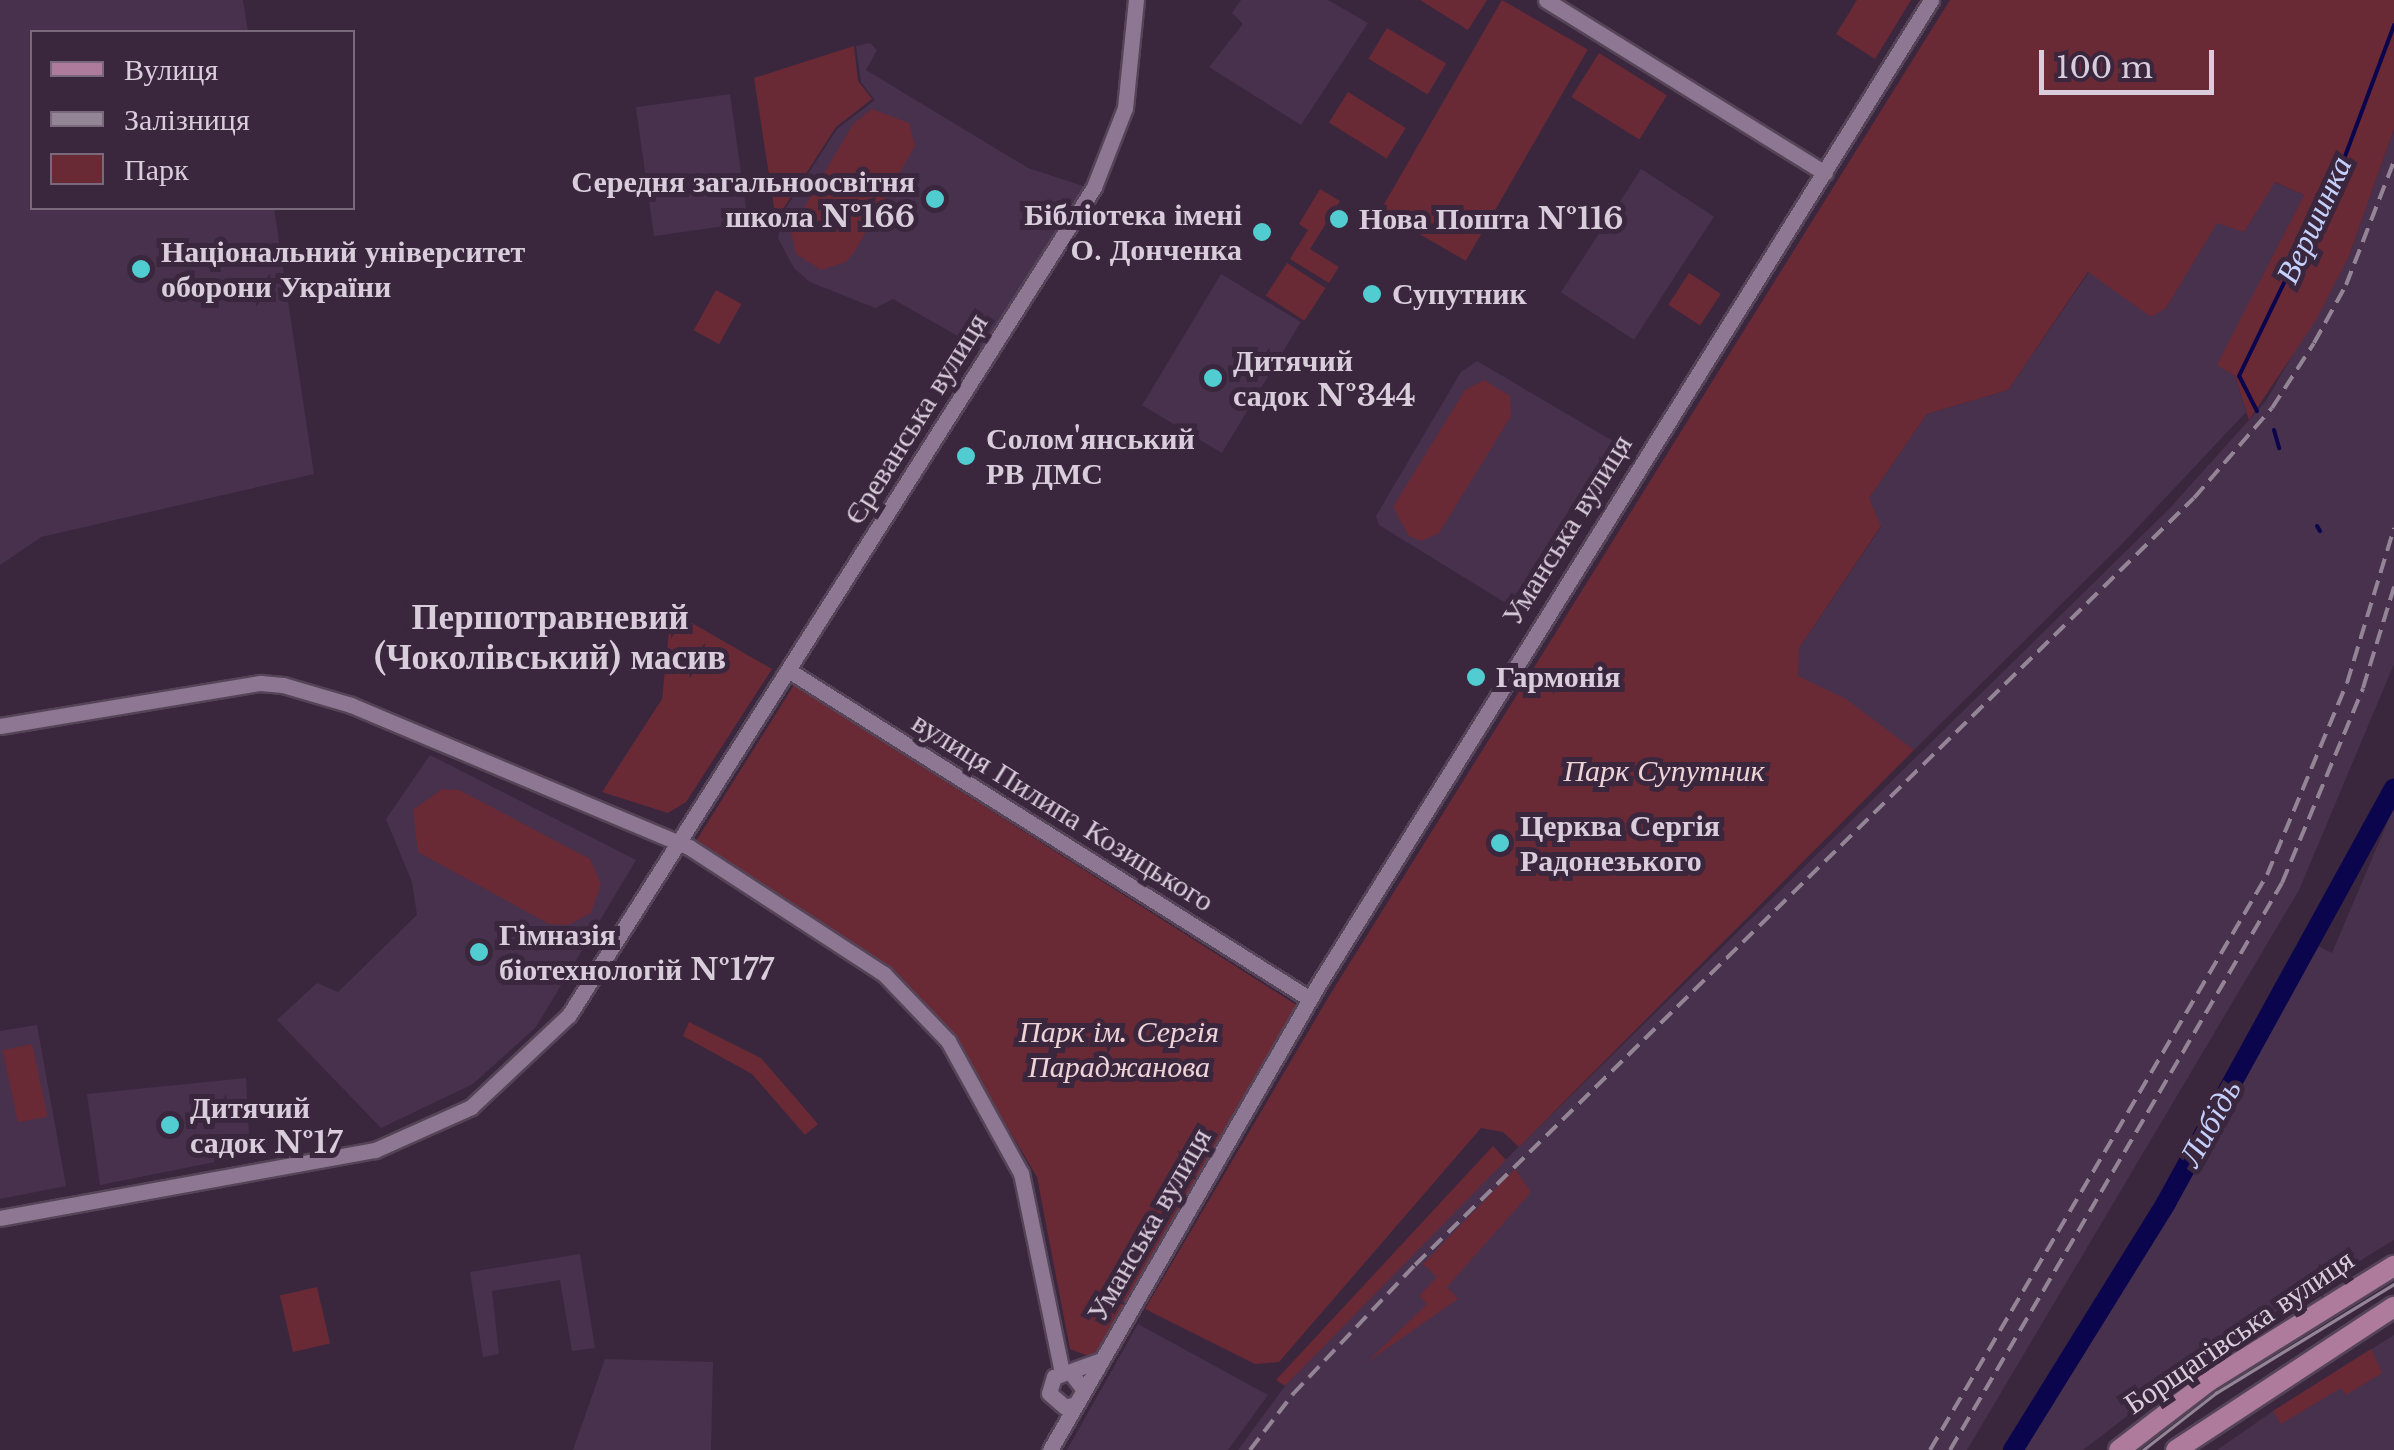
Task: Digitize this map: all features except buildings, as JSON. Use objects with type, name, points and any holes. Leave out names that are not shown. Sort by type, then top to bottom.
[{"type":"main road","name":"Борщагівська вулиця","points":[[2120,1450],[2210,1380],[2394,1266]]},
{"type":"main road","name":"Борщагівська вулиця","points":[[2176,1450],[2394,1307]]},
{"type":"street","name":"Єреванська вулиця","points":[[0,1218],[358,1156],[449,1119],[504,1078],[569,1015],[1094,187],[1125,108],[1136,0]]},
{"type":"street","name":"Уманська вулиця","points":[[1050,1450],[1310,999],[1931,0]]},
{"type":"street","points":[[1557,3],[1825,172]]},
{"type":"street","name":"вулиця Пилипа Козицького","points":[[788,670],[1310,999]]},
{"type":"street","points":[[0,726],[242,686],[283,685],[351,705],[678,842],[884,974],[948,1042],[1021,1173],[1066,1372],[1084,1384],[1080,1400],[1065,1407],[1055,1403]]},
{"type":"street","name":"Уманська вулиця","points":[[1066,1372],[1095,1366],[1107,1354]]},
{"type":"street","points":[[1058,1434],[1055,1403],[1049,1388],[1066,1372]]},
{"type":"shaded area","name":"Національний університет оборони України","points":[[0,0],[243,0],[248,30],[30,30],[30,210],[274,210],[314,474],[41,537],[0,565]]},
{"type":"shaded area","points":[[1241,0],[1328,0],[1368,23],[1301,125],[1209,67],[1243,24],[1232,13]]},
{"type":"shaded area","name":"Середня загальноосвітня школа №166","points":[[870,43],[877,50],[866,70],[1028,168],[1086,187],[984,351],[893,299],[875,308],[810,282],[794,268],[778,238],[784,211],[837,129],[875,100],[861,82],[856,46]]},
{"type":"shaded area","points":[[730,94],[748,223],[654,236],[636,107]]},
{"type":"shaded area","points":[[2394,129],[2394,664],[2299,890],[1967,1450],[1238,1450],[1285,1386],[1437,1227],[2170,508],[2266,401],[2349,256]]},
{"type":"shaded area","points":[[1641,169],[1714,216],[1634,340],[1561,292]]},
{"type":"shaded area","points":[[2274,182],[2304,195],[2218,365],[2235,376],[2246,412],[2121,545],[1914,750],[1798,676],[1799,648],[1881,527],[1869,498],[1927,414],[2008,390],[2089,272],[2166,308],[2217,222],[2244,232]]},
{"type":"shaded area","name":"Дитячий садок №344","points":[[1221,274],[1301,322],[1222,453],[1142,405]]},
{"type":"shaded area","points":[[1477,361],[1613,441],[1509,605],[1379,525],[1376,516],[1461,372]]},
{"type":"shaded area","name":"Гімназія біотехнологій №177","points":[[430,755],[636,860],[536,1027],[473,1084],[381,1128],[277,1020],[317,983],[338,992],[417,915],[412,882],[386,819]]},
{"type":"shaded area","points":[[2394,807],[2394,1240],[2213,1350],[2083,1450],[2019,1450],[2211,1128],[2312,943],[2332,953]]},
{"type":"shaded area","points":[[37,1025],[66,1186],[0,1199],[0,1031]]},
{"type":"shaded area","name":"Дитячий садок №17","points":[[246,1078],[250,1155],[100,1185],[87,1094]]},
{"type":"shaded area","points":[[580,1254],[595,1348],[572,1351],[560,1280],[492,1291],[499,1354],[483,1357],[470,1272]]},
{"type":"shaded area","points":[[1138,1324],[1268,1395],[1228,1450],[1067,1450]]},
{"type":"shaded area","points":[[2394,1335],[2394,1450],[2217,1450],[2273,1411]]},
{"type":"shaded area","points":[[605,1359],[713,1362],[711,1450],[573,1450]]},
{"type":"green space","points":[[1420,0],[1487,0],[1468,30]]},
{"type":"green space","points":[[1502,0],[1588,50],[1466,261],[1380,211]]},
{"type":"green space","points":[[1857,0],[1911,0],[1875,59],[1836,34]]},
{"type":"green space","name":"Парк Супутник","points":[[1950,0],[2394,0],[2394,129],[2349,256],[2316,320],[2249,420],[2235,376],[2217,365],[2304,195],[2275,182],[2244,232],[2217,223],[2166,308],[2151,317],[2088,272],[2008,390],[1927,414],[1869,498],[1881,526],[1799,648],[1798,676],[1846,699],[1914,750],[1519,1147],[1503,1132],[1481,1128],[1279,1362],[1255,1364],[1145,1309],[1328,998]]},
{"type":"green space","points":[[1387,28],[1446,64],[1428,94],[1368,59]]},
{"type":"green space","points":[[854,46],[858,81],[872,99],[836,127],[776,220],[754,78]]},
{"type":"green space","points":[[1599,53],[1667,95],[1639,139],[1571,97]]},
{"type":"green space","points":[[1348,92],[1406,128],[1387,159],[1329,123]]},
{"type":"green space","points":[[872,109],[909,123],[915,146],[855,251],[846,262],[821,270],[796,254],[791,230],[853,124]]},
{"type":"green space","points":[[1320,189],[1340,201],[1310,249],[1339,267],[1329,283],[1290,259],[1308,230],[1299,224]]},
{"type":"green space","points":[[1287,263],[1326,288],[1304,321],[1266,296]]},
{"type":"green space","points":[[1689,273],[1721,294],[1700,326],[1668,305]]},
{"type":"green space","points":[[716,290],[741,304],[719,344],[694,330]]},
{"type":"green space","points":[[1484,380],[1510,396],[1511,416],[1439,533],[1421,541],[1409,536],[1393,507],[1465,390]]},
{"type":"green space","points":[[671,611],[772,669],[686,802],[668,813],[602,792],[662,699]]},
{"type":"green space","name":"Парк ім. Сергія Параджанова","points":[[794,685],[1298,1006],[1096,1359],[1070,1349],[1037,1177],[951,1032],[887,965],[696,841]]},
{"type":"green space","points":[[442,789],[459,790],[590,859],[601,884],[591,913],[568,925],[549,924],[418,852],[413,810]]},
{"type":"green space","points":[[689,1022],[761,1058],[818,1124],[805,1135],[752,1074],[683,1036]]},
{"type":"green space","points":[[32,1044],[47,1116],[18,1123],[3,1050]]},
{"type":"green space","points":[[1493,1146],[1506,1160],[1285,1386],[1276,1380]]},
{"type":"green space","points":[[1515,1169],[1531,1192],[1447,1287],[1458,1299],[1366,1363],[1427,1304],[1419,1296],[1437,1277],[1423,1264]]},
{"type":"green space","points":[[317,1287],[330,1344],[293,1352],[280,1296]]},
{"type":"green space","points":[[2371,1349],[2382,1373],[2346,1395],[2341,1388],[2281,1424],[2273,1411]]},
{"type":"waterway","name":"Вершинка","points":[[2257,411],[2239,376],[2344,159],[2394,25]]},
{"type":"waterway","name":"Вершинка","points":[[2274,430],[2279,448]]},
{"type":"waterway","name":"Вершинка","points":[[2317,526],[2320,531]]},
{"type":"waterway","name":"Либідь","points":[[2013,1450],[2166,1203],[2394,789]]},
{"type":"tram line","points":[[2143,1450],[2216,1393],[2394,1284]]},
{"type":"railway","points":[[1250,1450],[1293,1394],[1415,1265],[2194,498],[2272,408],[2314,343],[2346,285],[2394,161]]},
{"type":"railway","points":[[1930,1450],[2267,875],[2347,683],[2394,528]]},
{"type":"railway","points":[[1950,1450],[2282,883],[2363,688],[2394,587]]},
{"type":"place","name":"Середня загальноосвітня школа №166","points":[[935,199]]},
{"type":"place","name":"Нова Пошта №116","points":[[1339,219]]},
{"type":"place","name":"Бібліотека імені О. Донченка","points":[[1262,232]]},
{"type":"place","name":"Національний університет оборони України","points":[[141,269]]},
{"type":"place","name":"Супутник","points":[[1372,294]]},
{"type":"place","name":"Дитячий садок №344","points":[[1213,378]]},
{"type":"place","name":"Солом'янський РВ ДМС","points":[[966,456]]},
{"type":"place","name":"Гармонія","points":[[1476,677]]},
{"type":"place","name":"Церква Сергія Радонезького","points":[[1500,843]]},
{"type":"place","name":"Гімназія біотехнологій №177","points":[[479,952]]},
{"type":"place","name":"Дитячий садок №17","points":[[170,1125]]},
{"type":"district","name":"Першотравневий (Чоколівський) масив","points":[[550,637]]}]
